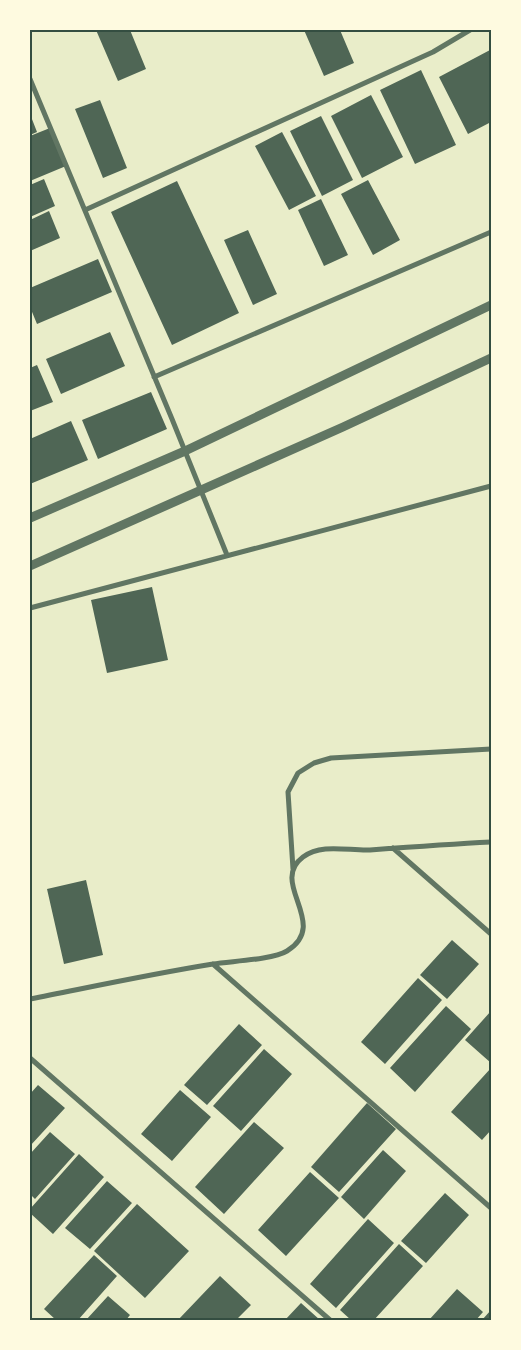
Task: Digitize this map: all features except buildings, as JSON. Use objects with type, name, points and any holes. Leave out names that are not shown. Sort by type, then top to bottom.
[{"type":"street","points":[[85,210],[433,52],[470,30]]},
{"type":"street","points":[[30,78],[227,555]]},
{"type":"street","points":[[154,377],[491,232]]},
{"type":"street","points":[[30,518],[185,451],[491,305]]},
{"type":"street","points":[[30,566],[343,428],[491,358]]},
{"type":"street","points":[[30,608],[491,486]]},
{"type":"street","points":[[30,999],[286,952],[298,942],[302,932],[304,916],[291,882],[293,869],[288,792],[298,773],[314,763],[332,758],[491,749]]},
{"type":"street","points":[[293,869],[297,862],[305,856],[316,851],[333,848],[367,850],[491,842]]},
{"type":"street","points":[[392,848],[491,934]]},
{"type":"street","points":[[213,964],[491,1208]]},
{"type":"street","points":[[30,1058],[330,1320]]}]
